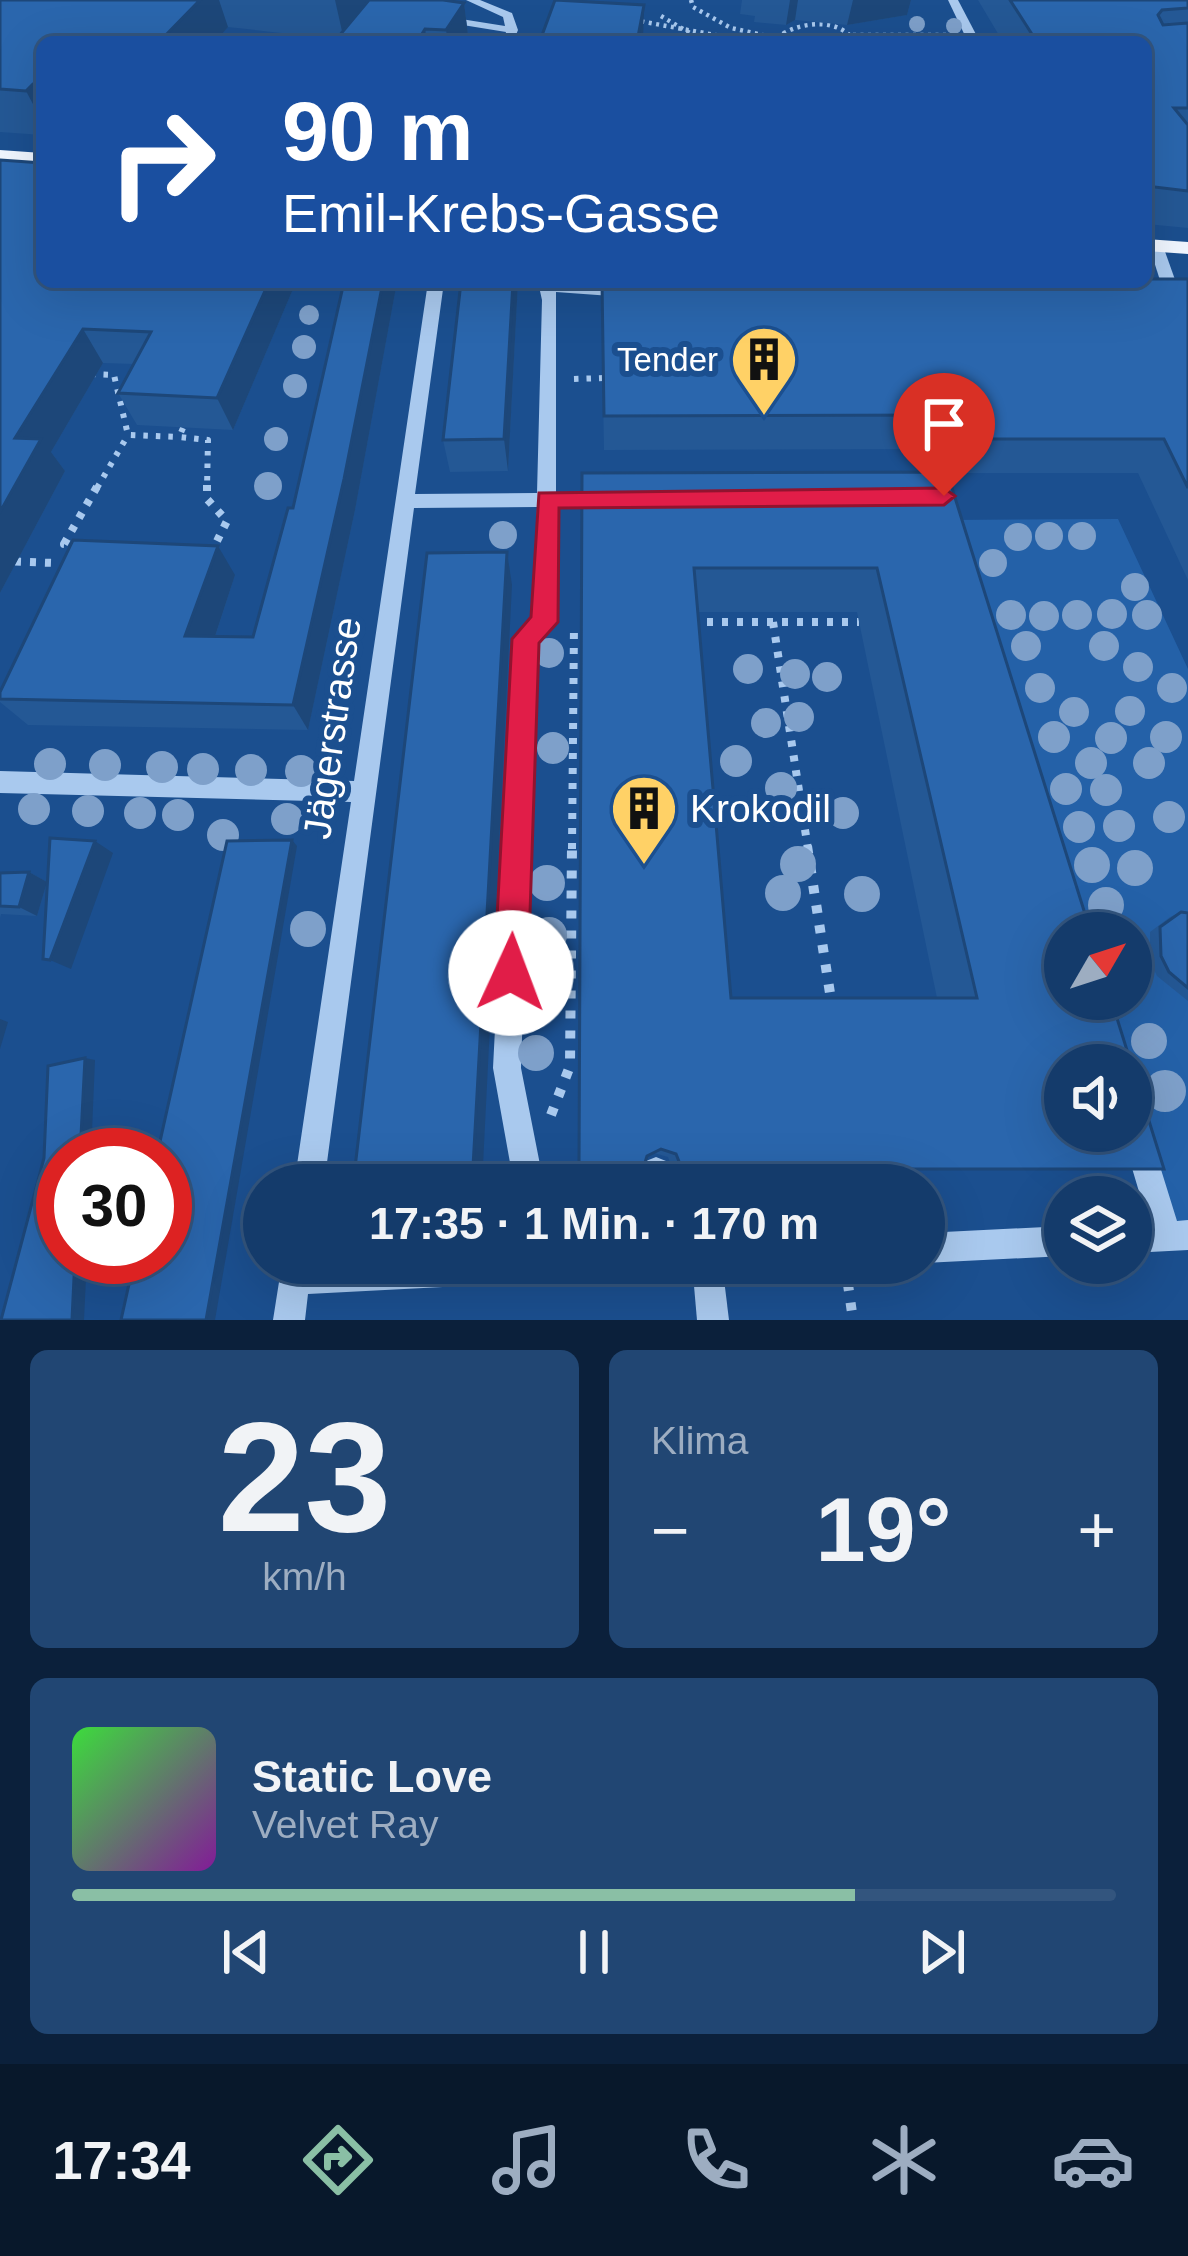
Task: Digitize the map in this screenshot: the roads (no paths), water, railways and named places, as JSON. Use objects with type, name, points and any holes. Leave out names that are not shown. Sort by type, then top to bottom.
[{"type":"main road","points":[[0,156],[36,159]]},
{"type":"main road","points":[[1152,245],[1188,248]]},
{"type":"street","points":[[423,16],[510,36],[508,15],[471,0]]},
{"type":"street","points":[[953,0],[971,36]]},
{"type":"street","points":[[1152,247],[1176,303],[1152,304]]},
{"type":"street","name":"Jägerstrasse","points":[[312,1164],[435,288]]},
{"type":"street","points":[[526,1164],[507,1068],[525,639],[544,622],[548,290],[636,293]]},
{"type":"street","points":[[406,501],[617,499]]},
{"type":"street","points":[[0,782],[364,792]]},
{"type":"street","points":[[1144,1152],[1177,1235]]},
{"type":"street","points":[[945,1247],[1044,1242]]},
{"type":"street","points":[[290,1320],[294,1284]]},
{"type":"street","points":[[709,1284],[713,1320]]},
{"type":"place","name":"Tender","points":[[764,418]]},
{"type":"place","name":"Krokodil","points":[[644,867]]}]
